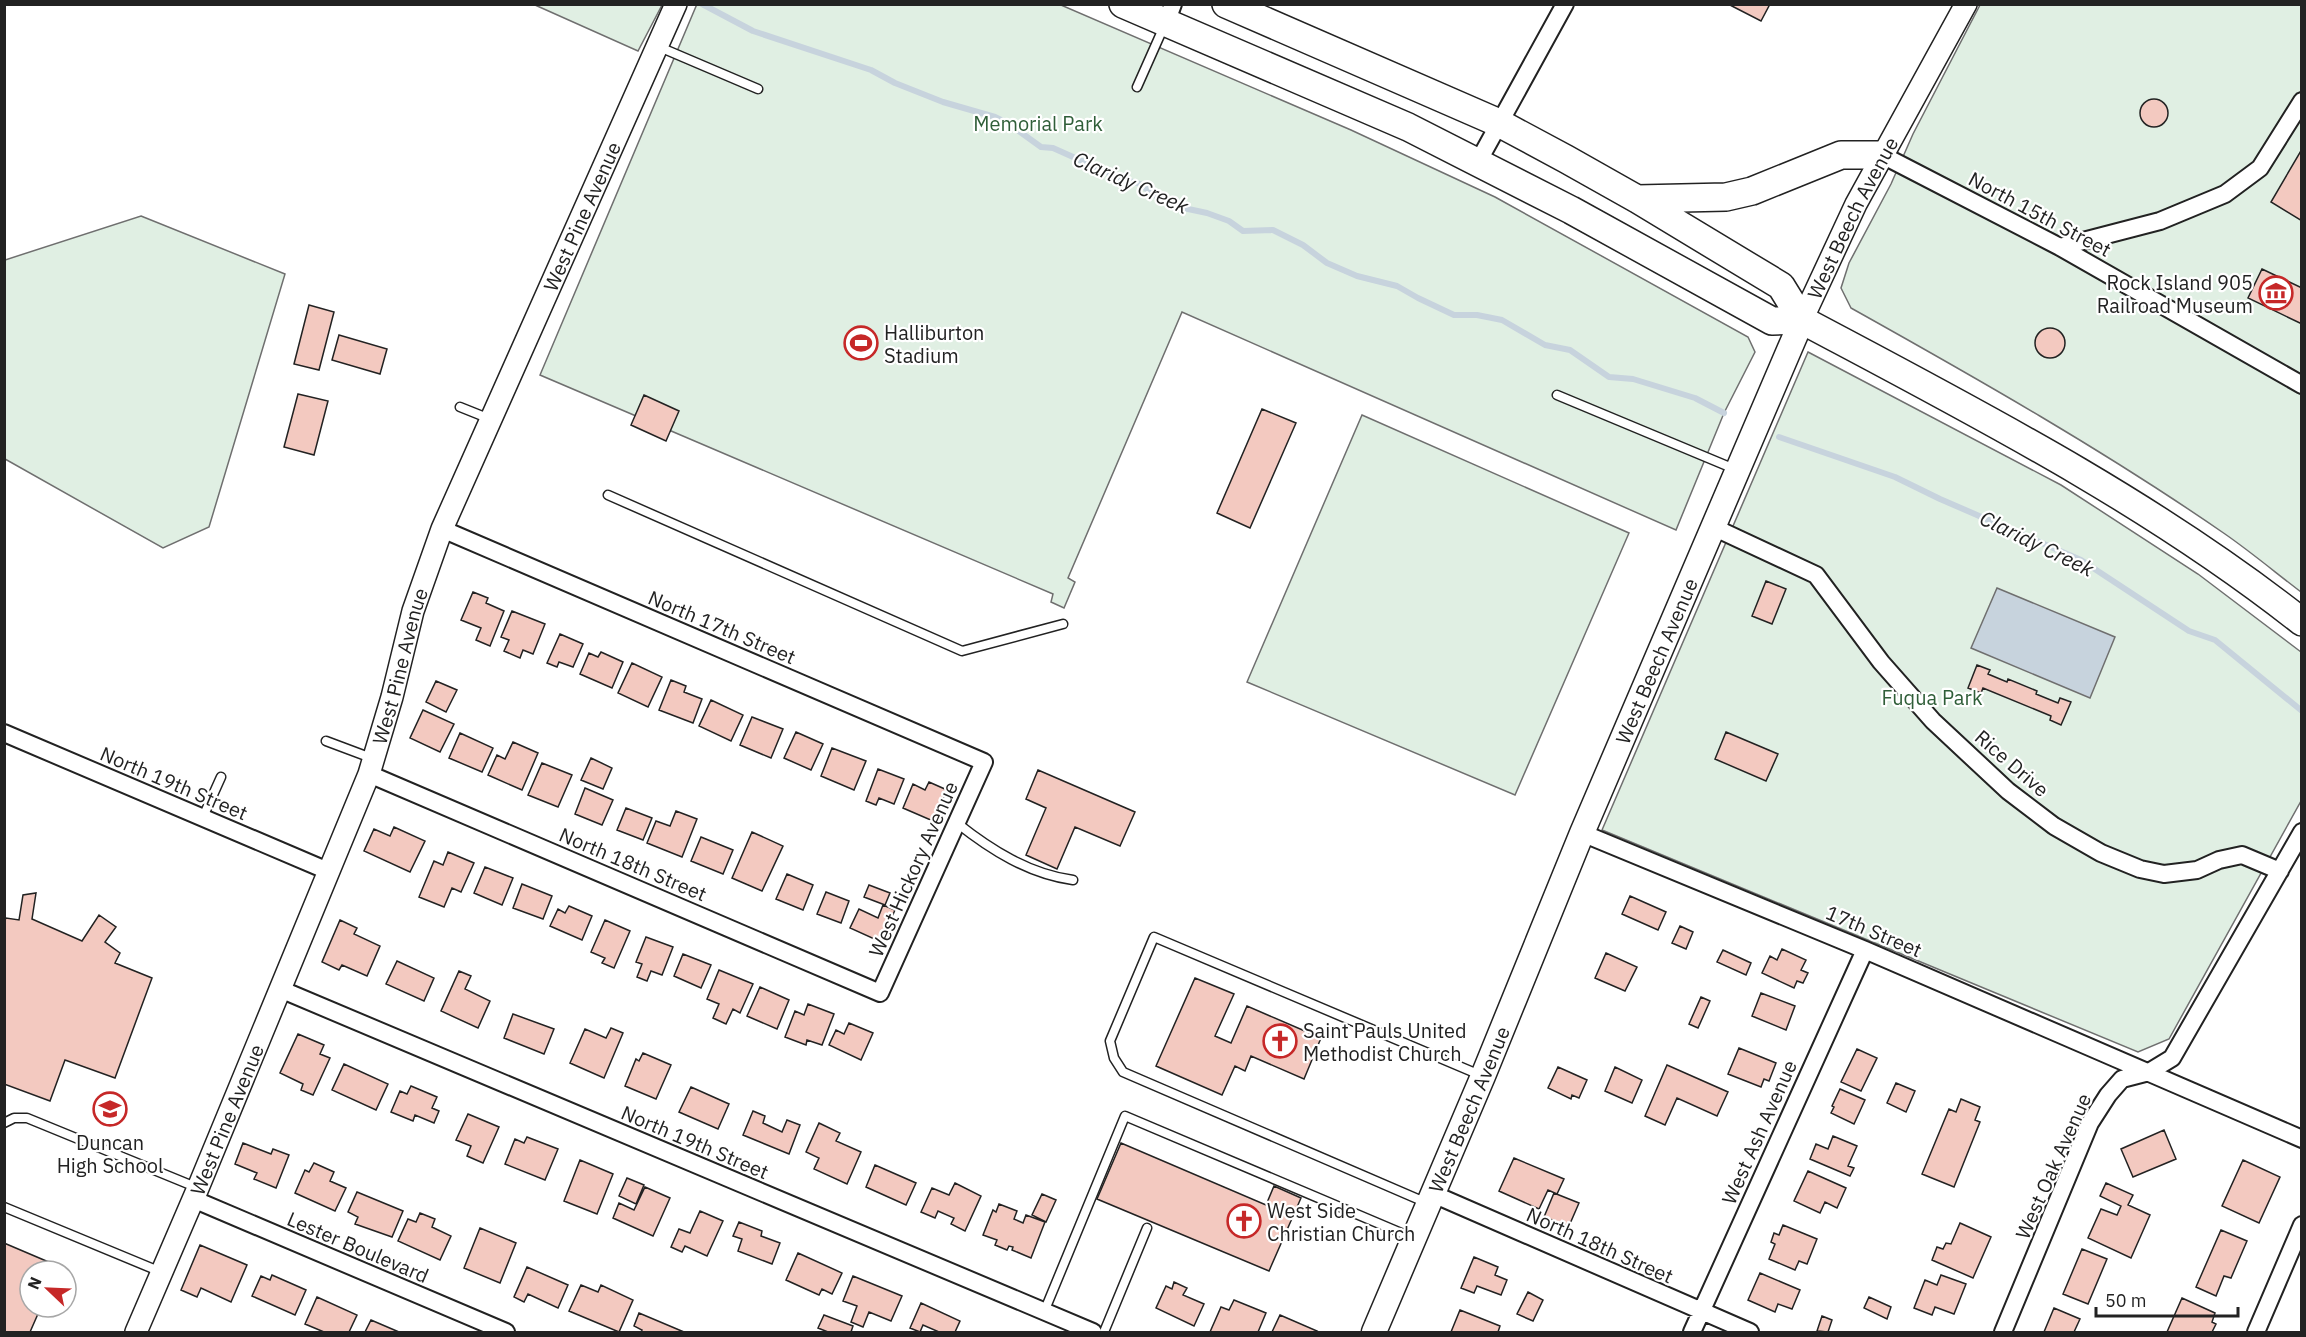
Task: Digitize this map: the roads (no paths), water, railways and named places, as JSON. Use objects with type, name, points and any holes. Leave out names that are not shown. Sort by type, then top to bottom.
[{"type":"main road","points":[[1123,4],[1169,14],[1380,114],[1478,162],[1772,321],[1802,320]]},
{"type":"main road","points":[[1226,4],[1499,123],[1637,199],[1781,286],[1802,320],[2064,464],[2214,558],[2301,622]]},
{"type":"main road","points":[[1637,199],[1726,196],[1752,191],[1840,155],[1882,155]]},
{"type":"main road","name":"West Beech Avenue","points":[[1374,1332],[1483,1076],[1582,833],[1802,320]]},
{"type":"street","name":"West Pine Avenue","points":[[136,1332],[196,1194],[372,767],[413,611],[442,529],[676,4]]},
{"type":"street","points":[[1478,162],[1565,4]]},
{"type":"street","name":"West Beech Avenue","points":[[1802,320],[1882,155],[1966,4]]},
{"type":"street","points":[[2060,247],[2160,221],[2225,194],[2260,168],[2301,101]]},
{"type":"street","name":"North 15th Street","points":[[1882,155],[2060,247],[2301,385]]},
{"type":"street","name":"Rice Drive","points":[[1713,527],[1816,575],[1881,662],[1933,721],[2008,791],[2054,826],[2101,853],[2140,869],[2164,874],[2197,870],[2219,860],[2242,855],[2280,871]]},
{"type":"street","name":"North 17th Street","points":[[442,529],[984,762]]},
{"type":"street","name":"North 19th Street","points":[[4,733],[328,871]]},
{"type":"street","name":"West Hickory Avenue","points":[[880,993],[984,762]]},
{"type":"street","name":"North 18th Street","points":[[372,767],[880,993]]},
{"type":"street","name":"West Oak Avenue","points":[[2003,1332],[2090,1123],[2122,1078],[2149,1072],[2172,1058],[2301,832]]},
{"type":"street","name":"17th Street","points":[[1582,833],[1865,950],[2149,1072]]},
{"type":"street","name":"West Ash Avenue","points":[[1692,1332],[1865,950]]},
{"type":"street","name":"North 19th Street","points":[[280,988],[1093,1332]]},
{"type":"street","points":[[2149,1072],[2301,1139]]},
{"type":"street","name":"Lester Boulevard","points":[[196,1194],[506,1332]]},
{"type":"street","name":"North 18th Street","points":[[1431,1199],[1750,1332]]},
{"type":"street","points":[[2256,1332],[2301,1225]]},
{"type":"lane","points":[[1137,87],[1169,14]]},
{"type":"lane","points":[[656,45],[758,89]]},
{"type":"lane","points":[[1557,395],[1737,471]]},
{"type":"lane","points":[[460,407],[491,419]]},
{"type":"lane","points":[[608,495],[962,651],[1063,624]]},
{"type":"lane","points":[[326,741],[372,767]]},
{"type":"lane","points":[[203,818],[221,777]]},
{"type":"lane","points":[[957,823],[987,846],[1014,861],[1040,872],[1073,880]]},
{"type":"lane","points":[[1431,1199],[1124,1072],[1114,1058],[1110,1041],[1154,937],[1483,1076]]},
{"type":"lane","points":[[1044,1312],[1125,1116],[1414,1238]]},
{"type":"lane","points":[[4,1123],[14,1118],[27,1118],[196,1194]]},
{"type":"lane","points":[[4,1207],[162,1272]]},
{"type":"lane","points":[[1104,1332],[1147,1228]]},
{"type":"waterway","name":"Claridy Creek","points":[[702,4],[753,31],[871,70],[895,83],[943,102],[995,117],[1041,147],[1053,148],[1120,178],[1140,184],[1174,206],[1207,213],[1229,221],[1243,231],[1273,230],[1303,245],[1327,263],[1357,276],[1397,286],[1454,315],[1477,315],[1502,320],[1545,345],[1570,350],[1609,377],[1633,379],[1695,398],[1724,413]]},
{"type":"waterway","name":"Claridy Creek","points":[[1779,437],[1895,477],[2081,560],[2189,631],[2215,640],[2302,711]]},
{"type":"place","name":"Rock Island 905 Railroad Museum","points":[[2276,293]]},
{"type":"place","name":"Halliburton Stadium","points":[[861,343]]},
{"type":"place","name":"Saint Pauls United Methodist Church","points":[[1280,1041]]},
{"type":"place","name":"Duncan High School","points":[[110,1109]]},
{"type":"place","name":"West Side Christian Church","points":[[1244,1221]]},
{"type":"park label","name":"Memorial Park","points":[[1038,123]]},
{"type":"park label","name":"Fuqua Park","points":[[1932,697]]}]
